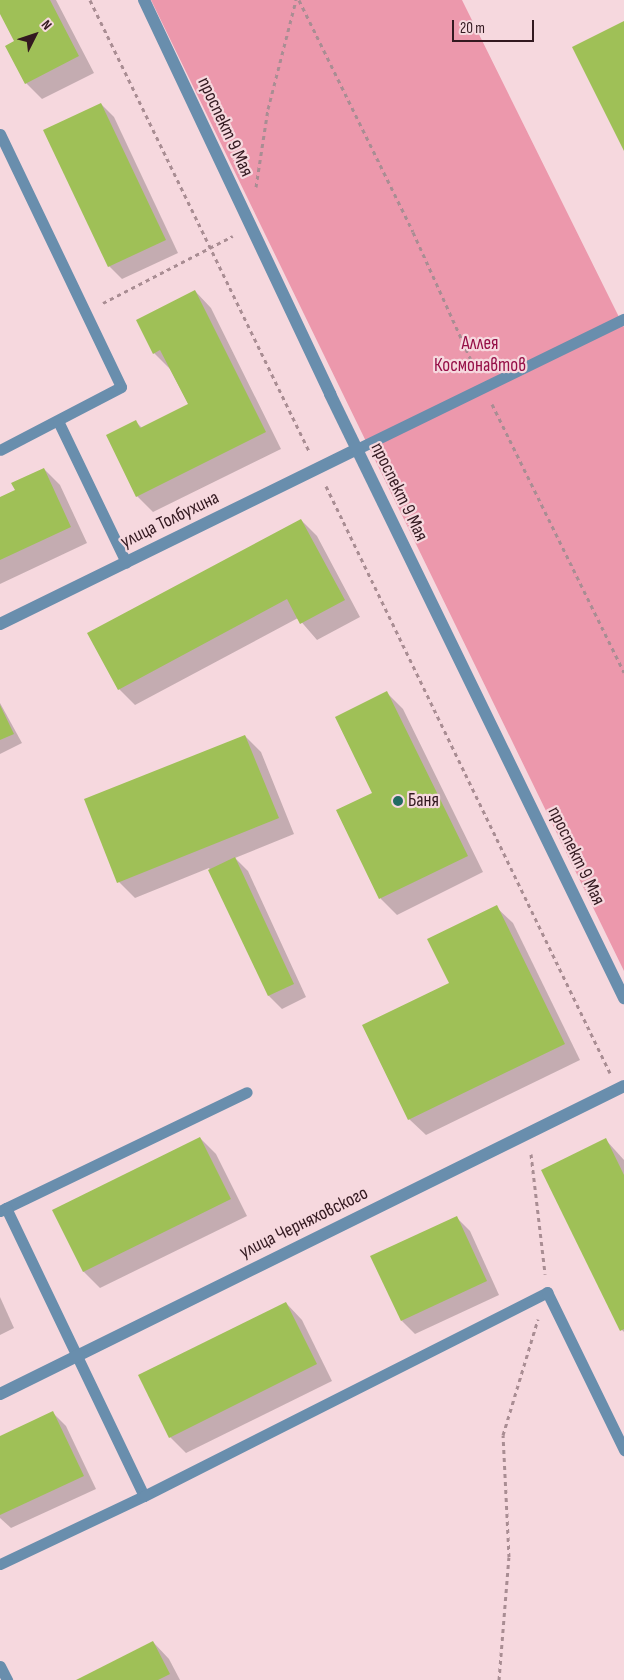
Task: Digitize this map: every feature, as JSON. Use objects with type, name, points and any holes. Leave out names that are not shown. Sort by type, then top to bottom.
[{"type":"street","name":"проспект 9 Мая","points":[[144,0],[357,449],[624,998]]},
{"type":"street","name":"улица Толбухина","points":[[0,624],[357,449]]},
{"type":"street","name":"улица Черняховского","points":[[0,1394],[621,1088]]},
{"type":"lane","points":[[0,134],[121,387],[0,450]]},
{"type":"lane","points":[[357,449],[624,318]]},
{"type":"lane","points":[[58,421],[126,562]]},
{"type":"lane","points":[[144,1496],[3,1209],[247,1092]]},
{"type":"lane","points":[[0,1564],[144,1496],[547,1292],[624,1450]]},
{"type":"lane","points":[[0,1666],[7,1680]]},
{"type":"path","points":[[90,0],[621,1088]]},
{"type":"path","points":[[85,312],[210,249],[250,225],[268,109],[298,0]]},
{"type":"path","points":[[298,0],[413,232],[483,387],[624,672]]},
{"type":"path","points":[[499,1680],[510,1557],[503,1435],[547,1292],[529,1133]]},
{"type":"green space","name":"Аллея Космонавтов","points":[[151,0],[462,0],[624,327],[624,971]]},
{"type":"building","points":[[0,0],[50,0],[79,56],[25,84],[5,46],[14,41],[0,14]]},
{"type":"building","points":[[624,21],[624,151],[572,47]]},
{"type":"building","points":[[101,103],[166,240],[108,267],[43,130]]},
{"type":"building","points":[[195,290],[266,432],[136,497],[106,435],[136,420],[140,428],[188,404],[160,350],[153,354],[136,320]]},
{"type":"building","points":[[44,468],[71,527],[0,560],[0,497],[15,490],[11,483]]},
{"type":"building","points":[[301,519],[345,600],[300,624],[287,599],[118,690],[87,633]]},
{"type":"building","name":"Баня","points":[[387,691],[468,856],[379,899],[336,810],[372,793],[335,717]]},
{"type":"building","points":[[0,705],[14,734],[0,740]]},
{"type":"building","points":[[245,735],[279,818],[117,883],[84,799]]},
{"type":"building","points":[[235,857],[294,984],[268,996],[208,870]]},
{"type":"building","points":[[497,905],[565,1044],[408,1120],[362,1025],[449,983],[427,939]]},
{"type":"building","points":[[200,1137],[231,1199],[83,1272],[52,1210]]},
{"type":"building","points":[[606,1138],[624,1175],[624,1329],[620,1331],[541,1170]]},
{"type":"building","points":[[457,1216],[487,1281],[401,1321],[370,1256]]},
{"type":"building","points":[[286,1302],[317,1364],[169,1438],[138,1375]]},
{"type":"building","points":[[53,1411],[84,1476],[0,1515],[0,1436]]},
{"type":"building","points":[[153,1641],[170,1674],[158,1680],[76,1680]]},
{"type":"place","name":"Баня","points":[[398,801]]}]
